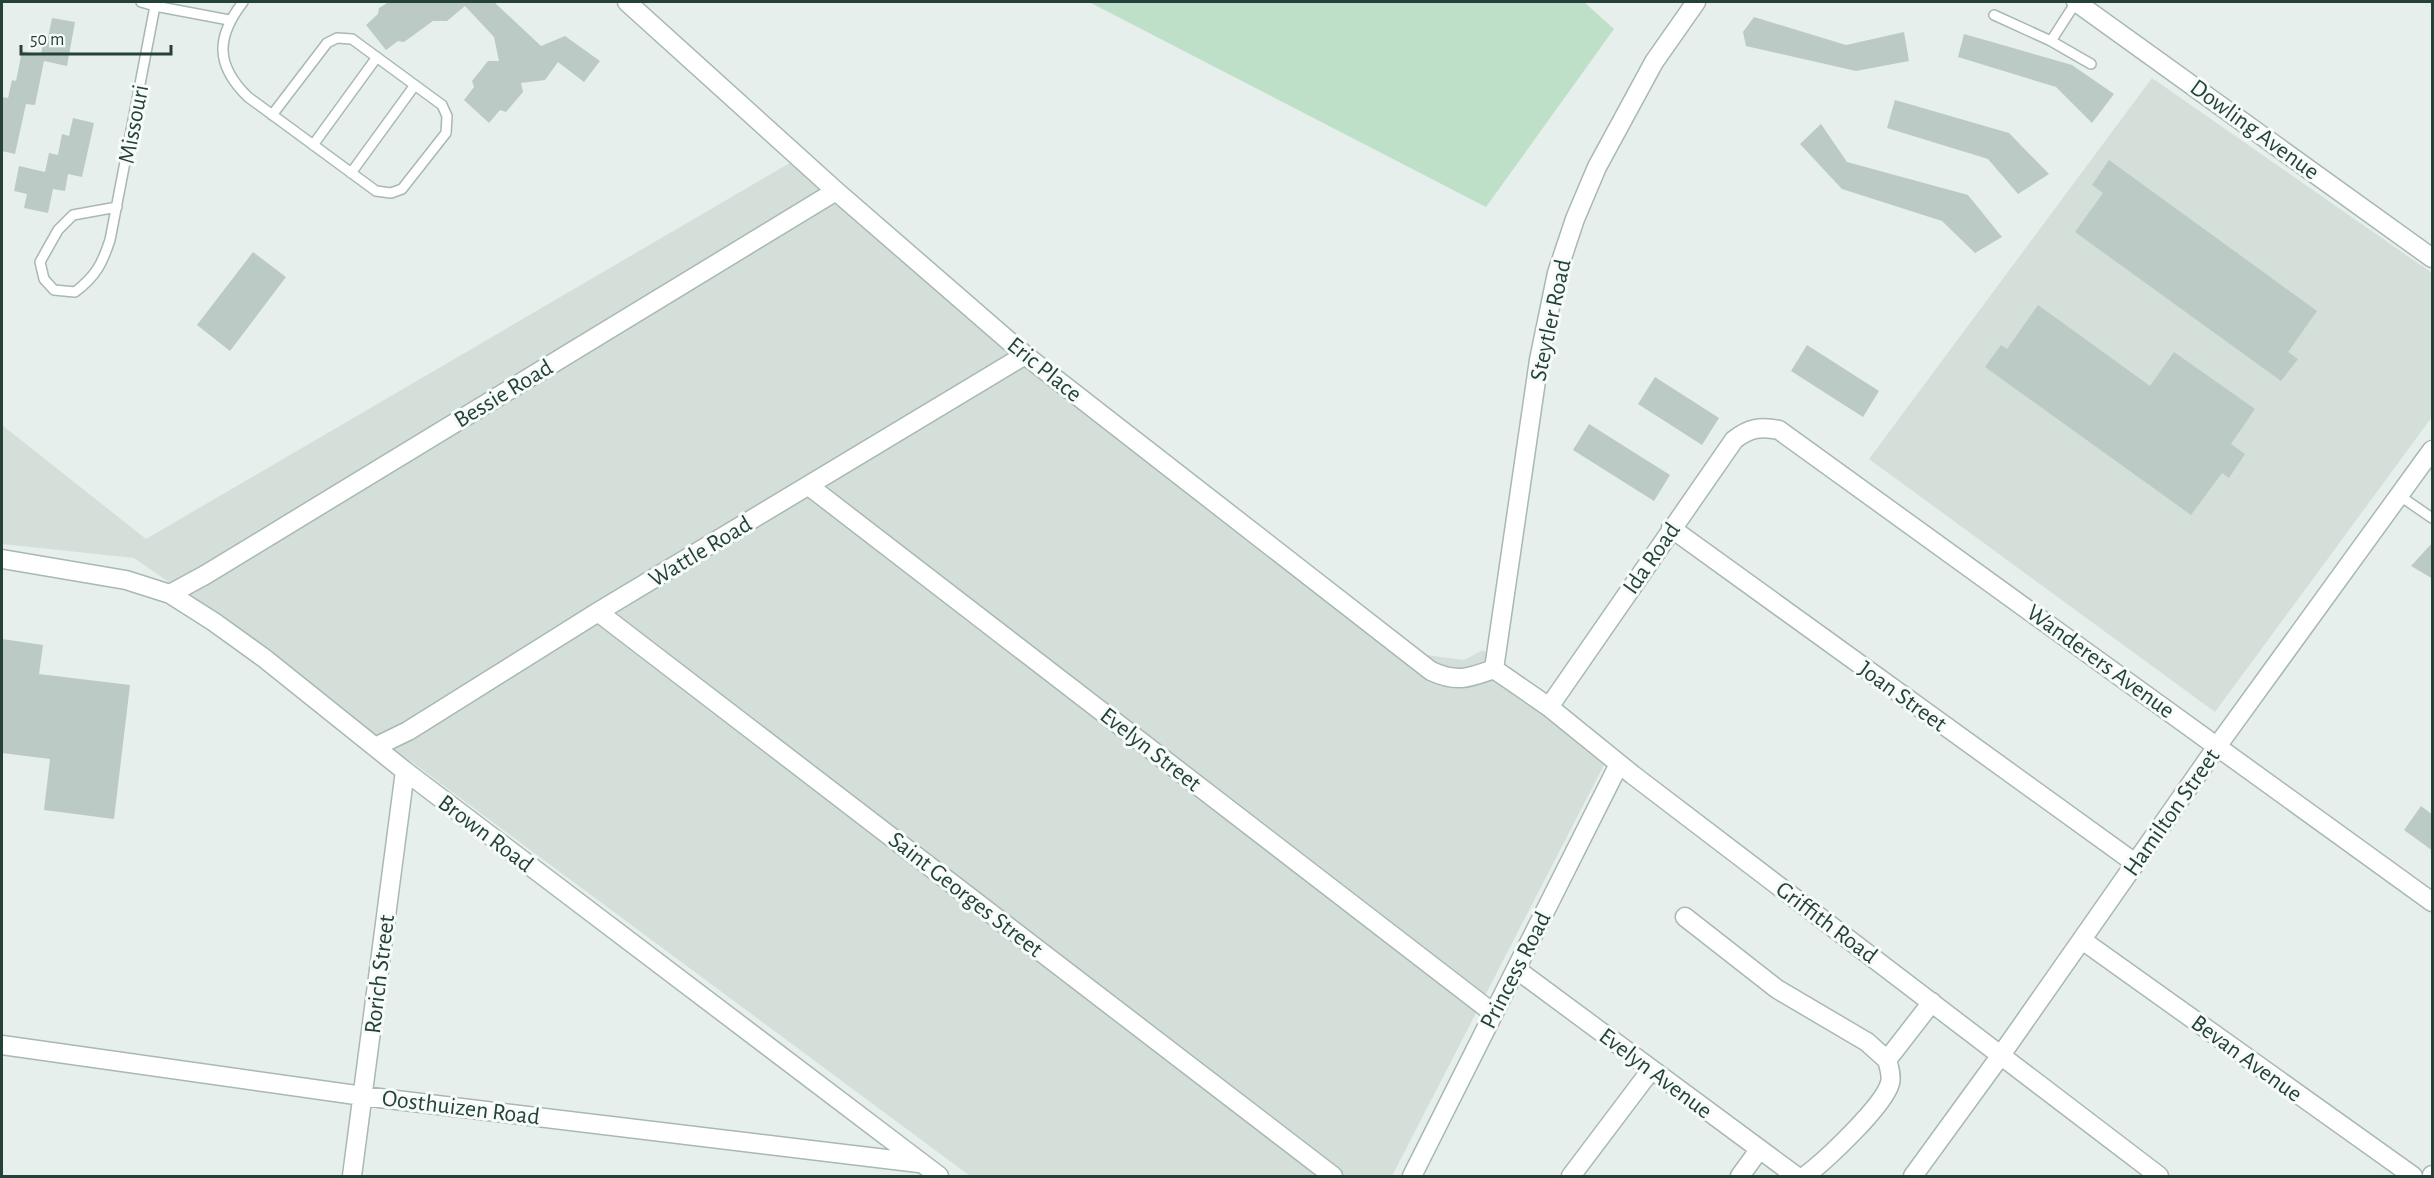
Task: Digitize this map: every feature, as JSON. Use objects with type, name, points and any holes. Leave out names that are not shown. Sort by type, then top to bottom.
[{"type":"street","name":"Eric Place","points":[[627,2],[836,191],[1025,356],[1431,671],[1456,680],[1494,669]]},
{"type":"street","name":"Steytler Road","points":[[1494,669],[1539,360],[1557,273],[1575,219],[1598,167],[1654,62],[1696,2]]},
{"type":"street","name":"Dowling Avenue","points":[[2076,2],[2433,258]]},
{"type":"street","name":"Bessie Road","points":[[170,594],[205,575],[836,191]]},
{"type":"street","name":"Wattle Road","points":[[375,747],[408,731],[598,612],[1025,356]]},
{"type":"street","name":"Ida Road","points":[[1549,706],[1734,440],[1755,428],[1767,427]]},
{"type":"street","name":"Wanderers Avenue","points":[[1767,427],[1779,430],[2433,902]]},
{"type":"street","name":"Hamilton Street","points":[[1913,1176],[2001,1055],[2218,745],[2433,450]]},
{"type":"street","name":"Evelyn Street","points":[[809,486],[1493,1013]]},
{"type":"street","name":"Joan Street","points":[[1671,528],[2135,863]]},
{"type":"street","name":"Brown Road","points":[[2,559],[126,580],[170,594],[264,658],[405,771],[939,1176]]},
{"type":"street","name":"Saint Georges Street","points":[[598,612],[1333,1176]]},
{"type":"street","name":"Griffith Road","points":[[1494,669],[1549,706],[1619,764],[2159,1176]]},
{"type":"street","name":"Princess Road","points":[[1412,1176],[1619,764]]},
{"type":"street","name":"Rorich Street","points":[[352,1176],[405,771]]},
{"type":"street","points":[[1685,917],[1777,989],[1867,1042],[1887,1060],[1890,1084],[1883,1095],[1844,1142],[1805,1176]]},
{"type":"street","name":"Bevan Avenue","points":[[2082,940],[2413,1176]]},
{"type":"street","name":"Evelyn Avenue","points":[[1516,969],[1796,1176]]},
{"type":"street","points":[[1887,1060],[1932,1002]]},
{"type":"street","name":"Oosthuizen Road","points":[[2,1045],[363,1096],[921,1163]]},
{"type":"street","points":[[1571,1176],[1652,1070]]},
{"type":"street","points":[[1740,1176],[1759,1150]]},
{"type":"lane","points":[[141,2],[229,20]]},
{"type":"lane","points":[[243,2],[229,20],[224,39],[226,66],[233,83],[248,97],[272,115],[376,191],[391,193],[402,189],[446,133],[447,116],[442,105],[352,39],[337,38],[327,43],[272,115]]},
{"type":"lane","points":[[2051,41],[2076,2]]},
{"type":"lane","name":"Missouri","points":[[117,207],[72,215],[58,230],[40,262],[44,279],[54,290],[75,291],[93,278],[103,260],[117,207],[155,6]]},
{"type":"lane","points":[[1994,15],[2051,41],[2091,64]]},
{"type":"lane","points":[[313,145],[377,57]]},
{"type":"lane","points":[[351,173],[415,86]]},
{"type":"lane","points":[[2400,496],[2433,518]]},
{"type":"shaded area","points":[[2152,78],[2432,273],[2432,417],[2215,712],[1869,459]]},
{"type":"shaded area","points":[[800,157],[1403,652],[1464,660],[1483,650],[1607,759],[1392,1176],[970,1176],[134,558],[2,544],[2,425],[146,539]]},
{"type":"green space","points":[[1089,2],[1584,2],[1614,29],[1486,207]]},
{"type":"building","points":[[389,2],[494,2],[541,46],[565,36],[600,61],[584,82],[558,62],[545,80],[521,83],[523,92],[506,112],[500,110],[489,123],[464,100],[474,87],[472,81],[488,61],[499,61],[494,37],[465,6],[447,21],[433,21],[404,42],[398,41],[386,50],[366,25],[378,14],[379,8]]},
{"type":"building","points":[[1754,17],[1846,45],[1904,32],[1909,61],[1856,71],[1746,46],[1743,32]]},
{"type":"building","points":[[52,18],[75,22],[67,66],[44,61],[35,105],[26,104],[15,154],[2,151],[2,97],[8,98],[12,80],[16,81],[22,51],[41,55],[44,37],[48,38]]},
{"type":"building","points":[[1964,34],[2072,65],[2114,94],[2092,123],[2056,87],[1958,57]]},
{"type":"building","points":[[1895,100],[2009,133],[2049,174],[2018,194],[1988,159],[1887,128]]},
{"type":"building","points":[[73,118],[94,123],[82,177],[68,174],[65,191],[53,189],[48,213],[24,208],[27,194],[14,191],[19,166],[45,172],[49,153],[58,155],[62,134],[69,136]]},
{"type":"building","points":[[1821,124],[1847,162],[1968,195],[2002,237],[1975,253],[1942,221],[1842,189],[1800,144]]},
{"type":"building","points":[[2109,160],[2317,311],[2288,352],[2298,359],[2281,381],[2075,232],[2103,193],[2092,185]]},
{"type":"building","points":[[253,252],[286,277],[230,351],[197,325]]},
{"type":"building","points":[[2038,305],[2150,386],[2174,352],[2255,409],[2231,444],[2245,454],[2229,478],[2222,473],[2191,515],[1985,367],[2001,345],[2007,349]]},
{"type":"building","points":[[1807,345],[1879,391],[1863,417],[1791,371]]},
{"type":"building","points":[[1655,377],[1719,418],[1702,445],[1638,404]]},
{"type":"building","points":[[1589,424],[1670,475],[1654,501],[1573,450]]},
{"type":"building","points":[[2433,542],[2433,579],[2411,566]]},
{"type":"building","points":[[2,639],[43,645],[39,674],[130,685],[114,819],[44,810],[50,759],[2,753]]},
{"type":"building","points":[[2421,806],[2433,815],[2433,851],[2404,830]]}]
